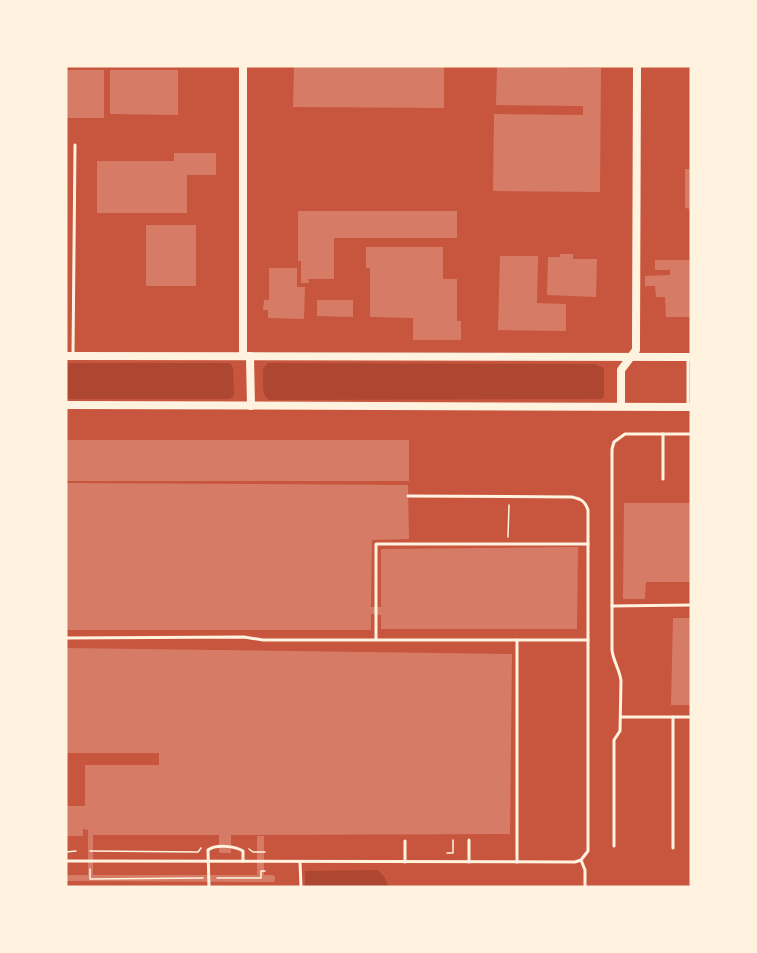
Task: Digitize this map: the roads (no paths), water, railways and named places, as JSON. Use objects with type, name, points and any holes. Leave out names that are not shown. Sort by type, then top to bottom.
[{"type":"street","points":[[243,66],[247,356],[251,406]]},
{"type":"street","points":[[621,406],[621,370],[636,350],[637,66]]},
{"type":"street","points":[[69,356],[689,357]]},
{"type":"street","points":[[66,405],[690,407]]},
{"type":"lane","points":[[69,356],[75,145]]},
{"type":"lane","points":[[689,357],[690,407]]},
{"type":"lane","points":[[614,846],[614,740],[620,731],[621,681],[612,655],[612,449],[614,442],[625,434],[691,434]]},
{"type":"lane","points":[[663,434],[663,479]]},
{"type":"lane","points":[[66,861],[575,862],[581,860],[588,851],[588,510],[586,504],[582,499],[572,497],[408,496]]},
{"type":"lane","points":[[376,639],[376,544],[588,544]]},
{"type":"lane","points":[[612,606],[691,605]]},
{"type":"lane","points":[[66,638],[588,640]]},
{"type":"lane","points":[[517,639],[517,862]]},
{"type":"lane","points":[[621,717],[691,717]]},
{"type":"lane","points":[[673,717],[673,848]]},
{"type":"lane","points":[[469,840],[469,862]]},
{"type":"lane","points":[[405,842],[405,862]]},
{"type":"lane","points":[[208,887],[208,850],[212,847],[237,847],[243,851],[243,861]]},
{"type":"lane","points":[[581,860],[585,870],[585,887]]},
{"type":"lane","points":[[300,862],[301,887]]}]
